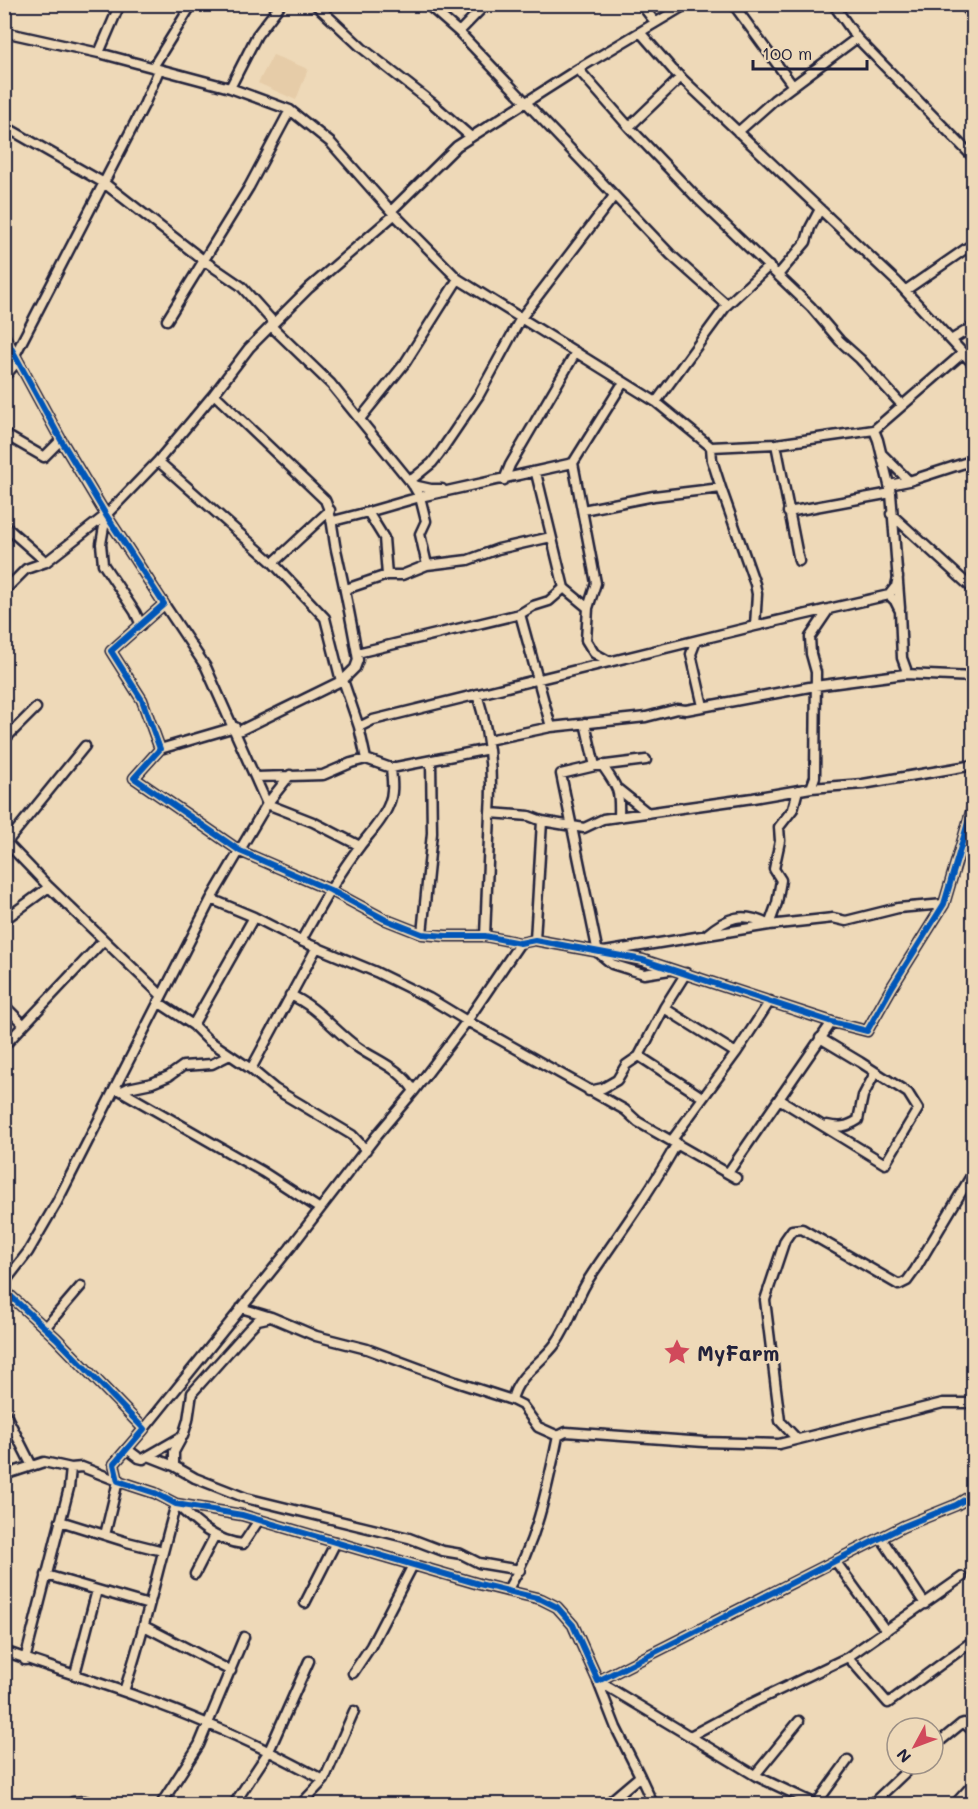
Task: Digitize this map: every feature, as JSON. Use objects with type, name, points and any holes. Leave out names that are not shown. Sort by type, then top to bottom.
[{"type":"street","points":[[99,53],[120,4]]},
{"type":"street","points":[[4,378],[17,358],[144,105],[156,68],[192,4]]},
{"type":"street","points":[[230,88],[257,35],[281,4]]},
{"type":"street","points":[[315,4],[362,48],[431,102],[471,137]]},
{"type":"street","points":[[427,4],[459,33],[671,255],[727,305]]},
{"type":"street","points":[[459,33],[486,4]]},
{"type":"street","points":[[640,4],[655,22]]},
{"type":"street","points":[[4,591],[26,570],[46,562],[106,515],[158,461],[249,348],[309,288],[392,213],[457,146],[578,69],[687,4]]},
{"type":"street","points":[[733,4],[793,86]]},
{"type":"street","points":[[833,4],[857,38],[974,158]]},
{"type":"street","points":[[963,4],[974,16]]},
{"type":"street","points":[[4,32],[99,53],[230,88],[290,110],[331,143],[392,213],[458,279],[657,402],[711,447],[776,444],[874,430],[963,353]]},
{"type":"street","points":[[640,32],[673,70],[906,290],[974,365]]},
{"type":"street","points":[[738,132],[774,100],[857,38]]},
{"type":"street","points":[[578,69],[629,127],[698,199],[778,275],[902,405]]},
{"type":"street","points":[[629,127],[681,77]]},
{"type":"street","points":[[167,321],[249,187],[290,110]]},
{"type":"street","points":[[4,126],[104,183],[203,260],[241,286],[272,324],[331,384],[412,483],[420,497],[426,521],[420,534],[427,565]]},
{"type":"street","points":[[412,483],[432,463],[449,439],[478,394],[521,318],[614,196]]},
{"type":"street","points":[[778,275],[806,242],[820,209]]},
{"type":"street","points":[[906,290],[974,243]]},
{"type":"street","points":[[657,402],[727,305],[769,266]]},
{"type":"street","points":[[360,419],[405,363],[458,279]]},
{"type":"street","points":[[951,340],[974,326]]},
{"type":"street","points":[[4,335],[61,440],[106,515],[206,667],[267,804],[313,822],[360,846]]},
{"type":"street","points":[[504,480],[510,465],[576,352]]},
{"type":"street","points":[[333,521],[420,497],[573,463],[623,383]]},
{"type":"street","points":[[214,394],[325,500],[333,521],[336,552],[346,589],[358,660],[355,668],[342,680],[236,730],[160,749],[134,778],[240,851],[330,890],[384,919],[422,934],[485,936],[520,944],[535,940],[643,960],[832,1022],[867,1031],[944,904],[974,802]]},
{"type":"street","points":[[874,430],[890,489],[905,674]]},
{"type":"street","points":[[4,434],[44,457],[61,440]]},
{"type":"street","points":[[776,444],[798,561]]},
{"type":"street","points":[[711,447],[712,460],[755,584],[757,594],[755,626]]},
{"type":"street","points":[[882,454],[909,481]]},
{"type":"street","points":[[788,512],[890,489],[974,460]]},
{"type":"street","points":[[158,461],[273,563],[325,618],[342,680],[359,727],[366,759]]},
{"type":"street","points":[[573,463],[596,583],[588,608],[586,640],[594,653],[610,662]]},
{"type":"street","points":[[536,473],[564,588],[588,608]]},
{"type":"street","points":[[412,483],[431,489],[459,489]]},
{"type":"street","points":[[583,510],[654,496],[721,488]]},
{"type":"street","points":[[273,563],[330,510]]},
{"type":"street","points":[[368,512],[384,538],[387,575]]},
{"type":"street","points":[[891,514],[974,590]]},
{"type":"street","points":[[106,515],[101,544],[104,564],[141,625]]},
{"type":"street","points":[[4,525],[46,562]]},
{"type":"street","points":[[346,589],[387,575],[402,575],[427,565],[468,560],[498,549],[551,537]]},
{"type":"street","points":[[26,570],[34,551]]},
{"type":"street","points":[[359,727],[373,720],[477,694],[889,595],[896,586],[898,577]]},
{"type":"street","points":[[357,653],[520,614],[533,606],[549,601],[564,588]]},
{"type":"street","points":[[889,595],[900,611]]},
{"type":"street","points":[[160,749],[142,700],[111,651],[164,604]]},
{"type":"street","points":[[811,788],[815,777],[816,672],[811,654],[810,637],[829,609]]},
{"type":"street","points":[[520,614],[551,727]]},
{"type":"street","points":[[696,641],[692,654],[703,706]]},
{"type":"street","points":[[682,645],[692,654]]},
{"type":"street","points":[[256,777],[323,775],[351,762],[366,759],[391,768],[431,761],[551,727],[646,717],[677,709],[686,710],[815,686],[905,674],[974,677]]},
{"type":"street","points":[[477,694],[485,719],[493,777],[485,936]]},
{"type":"street","points":[[4,740],[36,708]]},
{"type":"street","points":[[585,723],[598,766],[618,789],[648,813]]},
{"type":"street","points":[[85,746],[6,841],[160,998],[208,1040],[251,1069],[275,1089],[351,1135],[366,1150]]},
{"type":"street","points":[[646,760],[598,766],[561,774],[598,953],[612,964],[644,974],[674,969]]},
{"type":"street","points":[[422,934],[432,833],[431,761]]},
{"type":"street","points":[[490,813],[529,816],[542,821],[584,828],[603,819],[811,788],[863,784],[974,765]]},
{"type":"street","points":[[301,942],[330,890],[389,805],[393,789],[391,768]]},
{"type":"street","points":[[4,1283],[28,1252],[119,1089],[160,998],[211,899],[267,804],[290,775]]},
{"type":"street","points":[[618,789],[619,817]]},
{"type":"street","points":[[769,925],[777,903],[781,879],[774,869],[780,841],[779,827],[794,808],[798,790]]},
{"type":"street","points":[[535,940],[542,821]]},
{"type":"street","points":[[4,920],[49,887]]},
{"type":"street","points":[[211,899],[254,917],[301,942],[317,947],[429,998],[625,1110],[638,1122],[732,1175],[779,1099],[832,1022]]},
{"type":"street","points":[[598,953],[769,925],[833,918],[846,921],[898,908],[944,904]]},
{"type":"street","points":[[193,1025],[254,917]]},
{"type":"street","points":[[706,935],[730,918],[746,917],[769,925]]},
{"type":"street","points":[[4,1046],[104,940]]},
{"type":"street","points":[[643,960],[648,943]]},
{"type":"street","points":[[105,1535],[118,1481],[114,1464],[414,1091],[520,944]]},
{"type":"street","points":[[251,1069],[317,947]]},
{"type":"street","points":[[589,1091],[603,1088],[616,1080],[626,1065],[639,1056],[664,1008],[686,973]]},
{"type":"street","points":[[290,995],[302,1000],[360,1048],[392,1067],[408,1081],[414,1091]]},
{"type":"street","points":[[512,1400],[514,1390],[522,1378],[547,1355],[557,1342],[590,1276],[661,1172],[675,1142],[702,1097],[736,1053],[770,1001]]},
{"type":"street","points":[[4,1005],[24,1025]]},
{"type":"street","points":[[664,1008],[736,1053]]},
{"type":"street","points":[[779,1099],[885,1164],[918,1109],[908,1093],[820,1038]]},
{"type":"street","points":[[119,1089],[152,1083],[169,1076],[183,1066],[212,1064],[230,1055]]},
{"type":"street","points":[[639,1056],[702,1097]]},
{"type":"street","points":[[820,1124],[838,1128],[858,1120],[863,1096],[875,1073]]},
{"type":"street","points":[[119,1089],[263,1172],[320,1209]]},
{"type":"street","points":[[797,1439],[780,1421],[765,1300],[785,1240],[792,1230],[802,1229],[899,1285],[908,1281],[974,1171]]},
{"type":"street","points":[[45,1328],[81,1286]]},
{"type":"street","points":[[4,1290],[45,1328],[144,1429]]},
{"type":"street","points":[[241,1308],[271,1317],[316,1336],[367,1349],[512,1400],[522,1405],[538,1427],[558,1436]]},
{"type":"street","points":[[174,1466],[174,1452],[183,1436],[188,1420],[192,1393],[258,1320],[271,1317]]},
{"type":"street","points":[[558,1436],[566,1432],[704,1442],[779,1444],[943,1403],[974,1402]]},
{"type":"street","points":[[4,1411],[32,1466]]},
{"type":"street","points":[[127,1449],[144,1460],[183,1436]]},
{"type":"street","points":[[507,1591],[520,1570],[541,1512],[558,1436]]},
{"type":"street","points":[[151,1457],[195,1478],[246,1498],[410,1538],[443,1551],[461,1554],[479,1563],[520,1570]]},
{"type":"street","points":[[5,1475],[44,1462],[71,1468],[82,1467],[155,1493],[176,1504],[214,1537],[243,1544],[259,1520]]},
{"type":"street","points":[[25,1660],[69,1488],[71,1468]]},
{"type":"street","points":[[597,1681],[904,1526],[956,1505],[974,1494]]},
{"type":"street","points":[[176,1504],[242,1515],[413,1565],[541,1599],[557,1606],[573,1625],[616,1728],[654,1804]]},
{"type":"street","points":[[124,1691],[144,1626],[176,1504]]},
{"type":"street","points":[[60,1521],[163,1551]]},
{"type":"street","points":[[195,1574],[214,1537]]},
{"type":"street","points":[[882,1539],[926,1604]]},
{"type":"street","points":[[305,1603],[336,1542]]},
{"type":"street","points":[[836,1562],[886,1631]]},
{"type":"street","points":[[353,1673],[371,1646],[413,1565]]},
{"type":"street","points":[[46,1575],[149,1605]]},
{"type":"street","points":[[690,1736],[752,1703],[848,1658],[962,1577]]},
{"type":"street","points":[[75,1674],[97,1590]]},
{"type":"street","points":[[144,1626],[231,1671]]},
{"type":"street","points":[[161,1804],[199,1745],[244,1637]]},
{"type":"street","points":[[848,1658],[888,1703],[974,1640]]},
{"type":"street","points":[[4,1651],[25,1660],[124,1691],[208,1724],[269,1751],[324,1780]]},
{"type":"street","points":[[234,1804],[269,1751],[309,1661]]},
{"type":"street","points":[[597,1681],[755,1775],[792,1795],[816,1804],[848,1760]]},
{"type":"street","points":[[301,1804],[324,1780],[354,1711]]},
{"type":"street","points":[[755,1775],[800,1720]]},
{"type":"street","points":[[945,1737],[964,1723],[974,1732]]},
{"type":"street","points":[[607,1804],[640,1776]]},
{"type":"street","points":[[872,1804],[901,1776]]},
{"type":"street","points":[[955,1804],[974,1783]]},
{"type":"street","points":[[71,1804],[85,1801],[93,1804]]},
{"type":"shaded area","points":[[273,55],[308,69],[296,100],[258,83]]},
{"type":"cycle path","points":[[4,335],[61,440],[164,604],[111,651],[142,700],[160,749],[134,778],[240,851],[330,890],[384,919],[422,934],[485,936],[520,943],[535,940],[643,960],[832,1022],[867,1031],[944,904],[974,802]]},
{"type":"cycle path","points":[[4,1290],[56,1338],[144,1429],[114,1464],[118,1481],[155,1493],[176,1504],[242,1515],[479,1584],[541,1599],[557,1607],[573,1625],[598,1681],[904,1526],[956,1505],[974,1494]]},
{"type":"place","name":"MyFarm","points":[[677,1352]]}]
